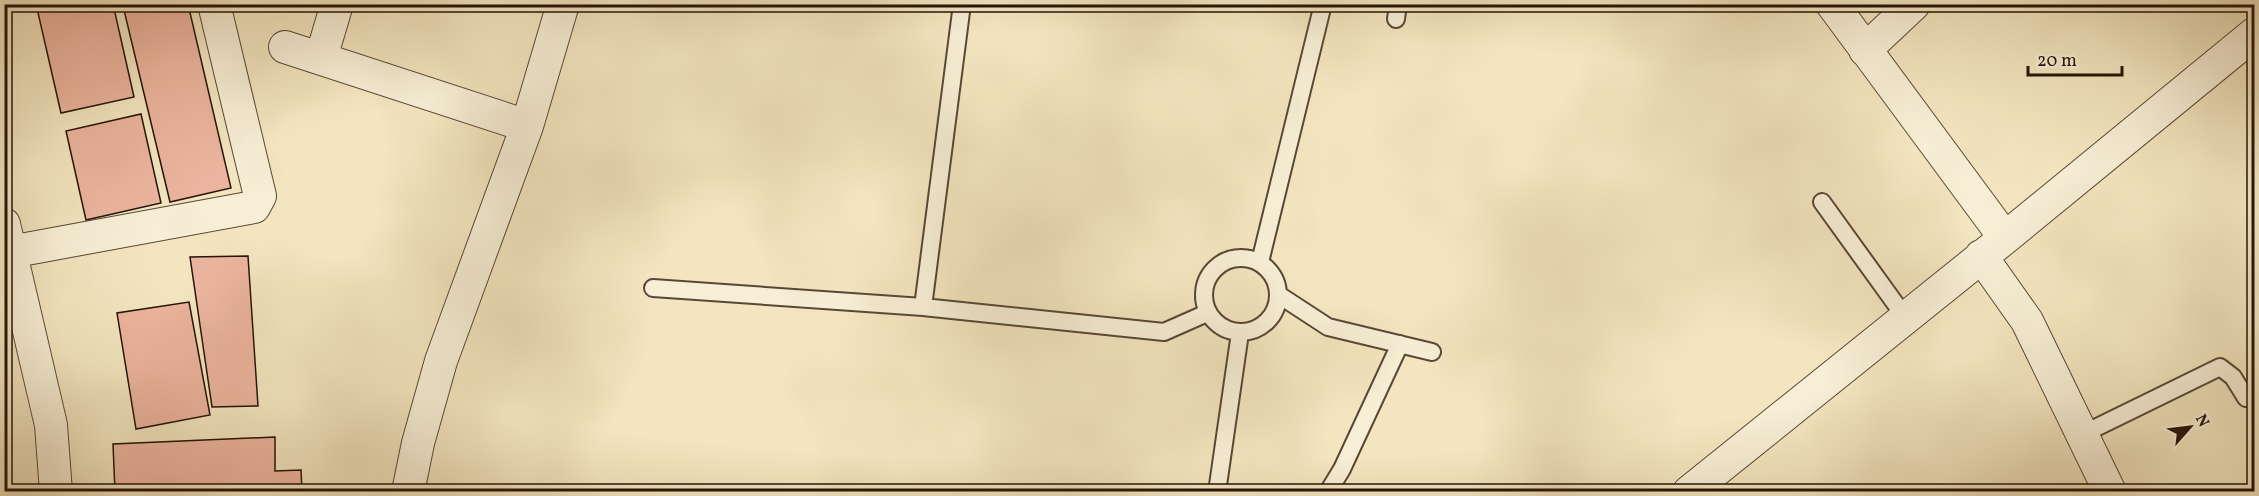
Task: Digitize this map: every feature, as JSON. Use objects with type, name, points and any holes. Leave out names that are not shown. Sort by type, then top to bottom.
[{"type":"street","points":[[57,492],[51,425],[7,238],[254,207],[260,196],[214,4]]},
{"type":"street","points":[[321,58],[337,4]]},
{"type":"street","points":[[408,492],[418,443],[441,361],[527,126],[563,4]]},
{"type":"street","points":[[1832,4],[1865,50],[1993,247],[2110,492]]},
{"type":"street","points":[[1865,50],[1914,4]]},
{"type":"street","points":[[1689,492],[2254,34]]},
{"type":"street","points":[[285,47],[527,126]]},
{"type":"lane","points":[[923,307],[962,4]]},
{"type":"lane","points":[[1260,262],[1323,4]]},
{"type":"lane","points":[[1822,202],[1905,317]]},
{"type":"lane","points":[[1240,257],[1260,262],[1273,276],[1279,295],[1274,314],[1259,328],[1240,333],[1221,327],[1207,313],[1203,294],[1208,275],[1222,261],[1240,257]]},
{"type":"lane","points":[[652,288],[923,307],[1164,333],[1207,313]]},
{"type":"lane","points":[[1279,295],[1328,327],[1432,352]]},
{"type":"lane","points":[[1217,492],[1240,333]]},
{"type":"lane","points":[[1328,492],[1342,469],[1400,344]]},
{"type":"lane","points":[[2083,434],[2220,367],[2233,377],[2246,398]]},
{"type":"building","points":[[36,4],[113,4],[134,97],[61,113]]},
{"type":"building","points":[[129,4],[188,4],[231,188],[170,202],[123,6]]},
{"type":"building","points":[[141,114],[161,203],[86,220],[66,131]]},
{"type":"building","points":[[248,256],[258,406],[212,407],[190,257]]},
{"type":"building","points":[[189,302],[210,415],[136,429],[117,313]]},
{"type":"building","points":[[275,437],[275,471],[301,470],[302,492],[115,492],[113,444]]}]
